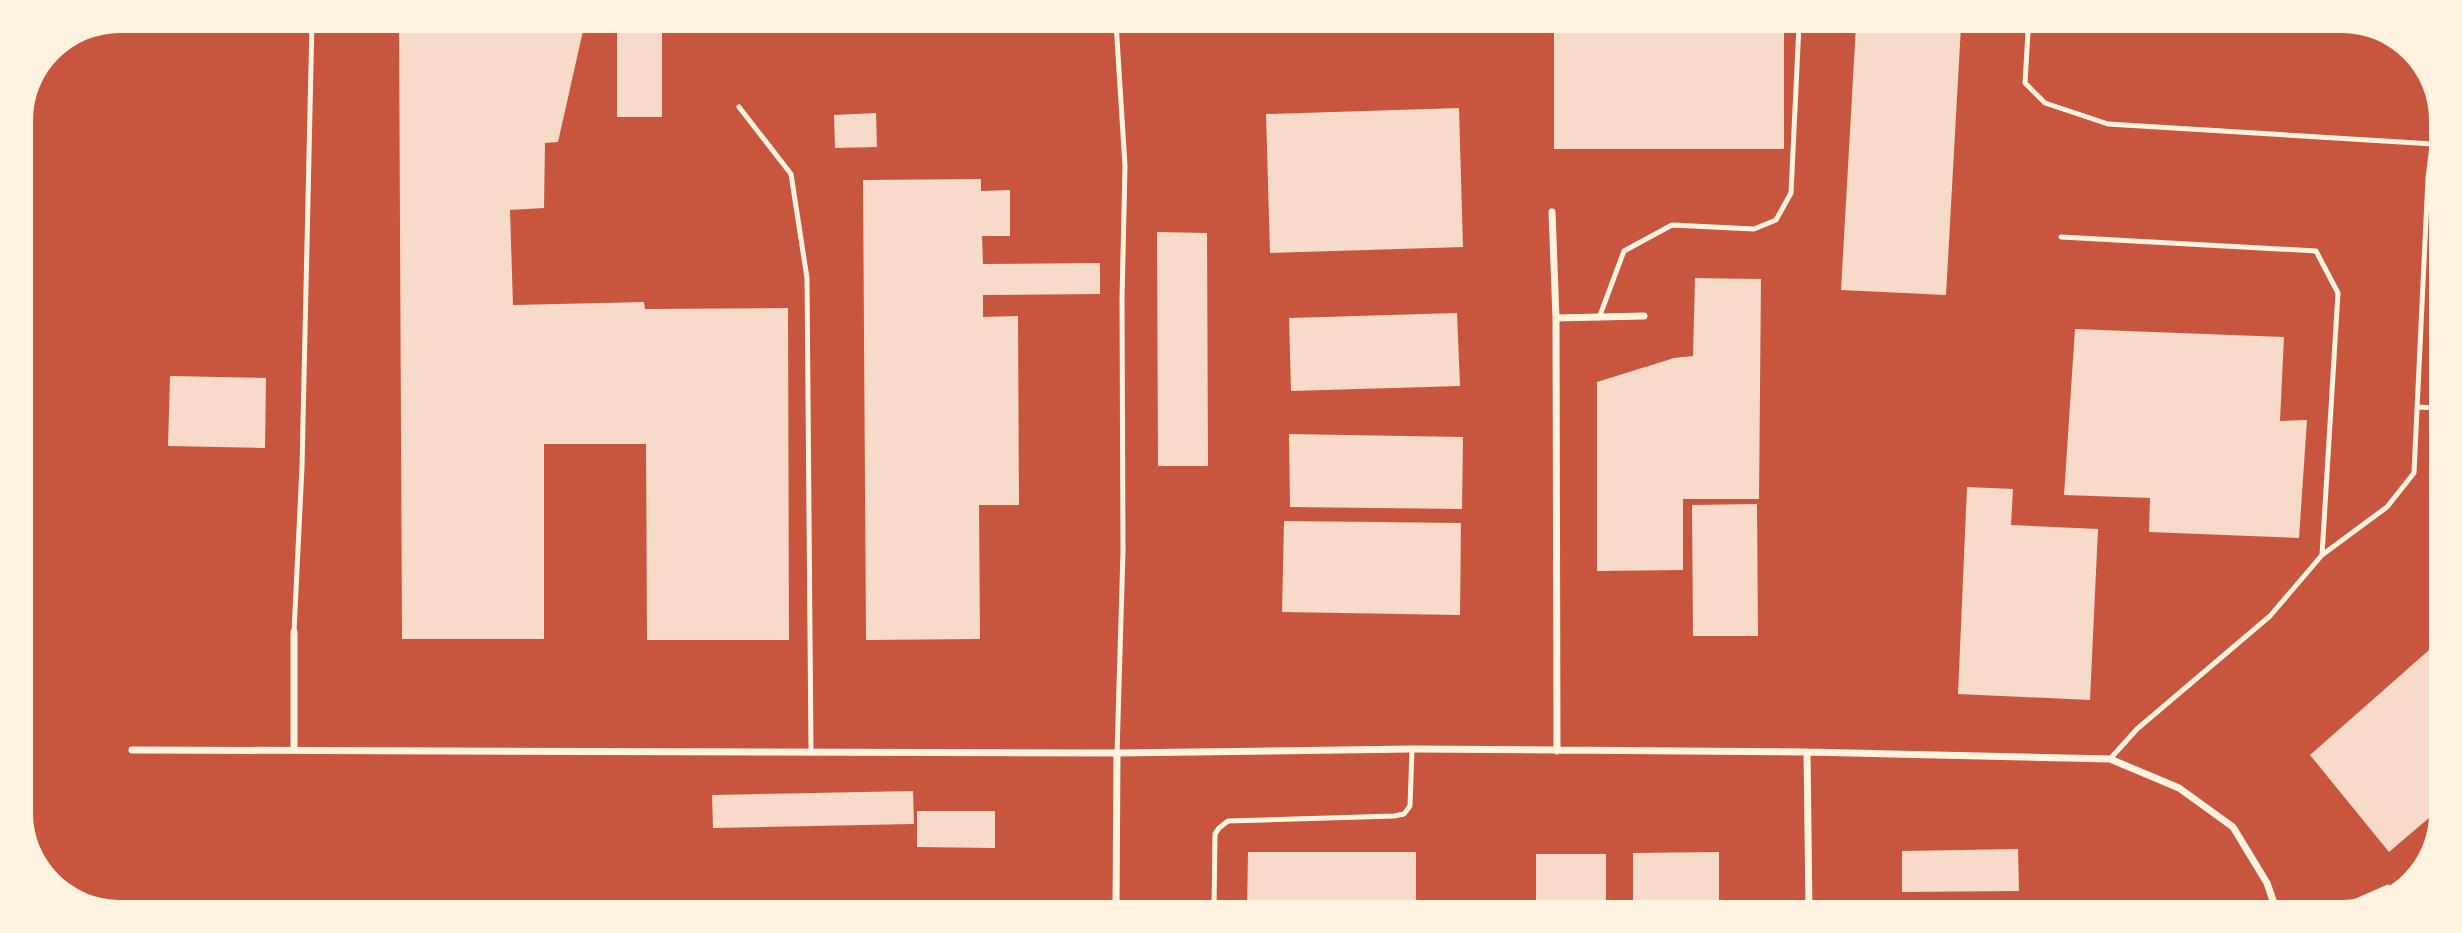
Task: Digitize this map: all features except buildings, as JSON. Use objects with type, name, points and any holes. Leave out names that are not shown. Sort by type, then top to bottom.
[{"type":"street","points":[[1552,212],[1556,318],[1557,751]]},
{"type":"street","points":[[1556,318],[1644,316]]},
{"type":"street","points":[[294,632],[294,750]]},
{"type":"street","points":[[132,750],[1117,753],[1412,749],[1807,752],[2110,759],[2179,788],[2233,827],[2267,883],[2273,900]]},
{"type":"street","points":[[1807,752],[1809,900]]},
{"type":"street","points":[[1116,900],[1117,753]]},
{"type":"lane","points":[[294,632],[302,467],[312,33]]},
{"type":"lane","points":[[1117,33],[1125,166],[1122,299],[1123,552],[1117,753]]},
{"type":"lane","points":[[1599,318],[1624,251],[1672,225],[1754,229],[1776,220],[1791,193],[1799,33]]},
{"type":"lane","points":[[2028,33],[2025,83],[2045,103],[2108,124],[2429,144]]},
{"type":"lane","points":[[739,107],[791,174],[807,278],[810,751]]},
{"type":"lane","points":[[2110,759],[2137,729],[2270,616],[2322,555],[2387,508],[2414,473],[2429,171]]},
{"type":"lane","points":[[2062,237],[2316,251],[2338,293],[2322,555]]},
{"type":"lane","points":[[2417,407],[2429,408]]},
{"type":"lane","points":[[1214,900],[1215,834],[1228,821],[1404,814],[1410,806],[1412,749]]}]
